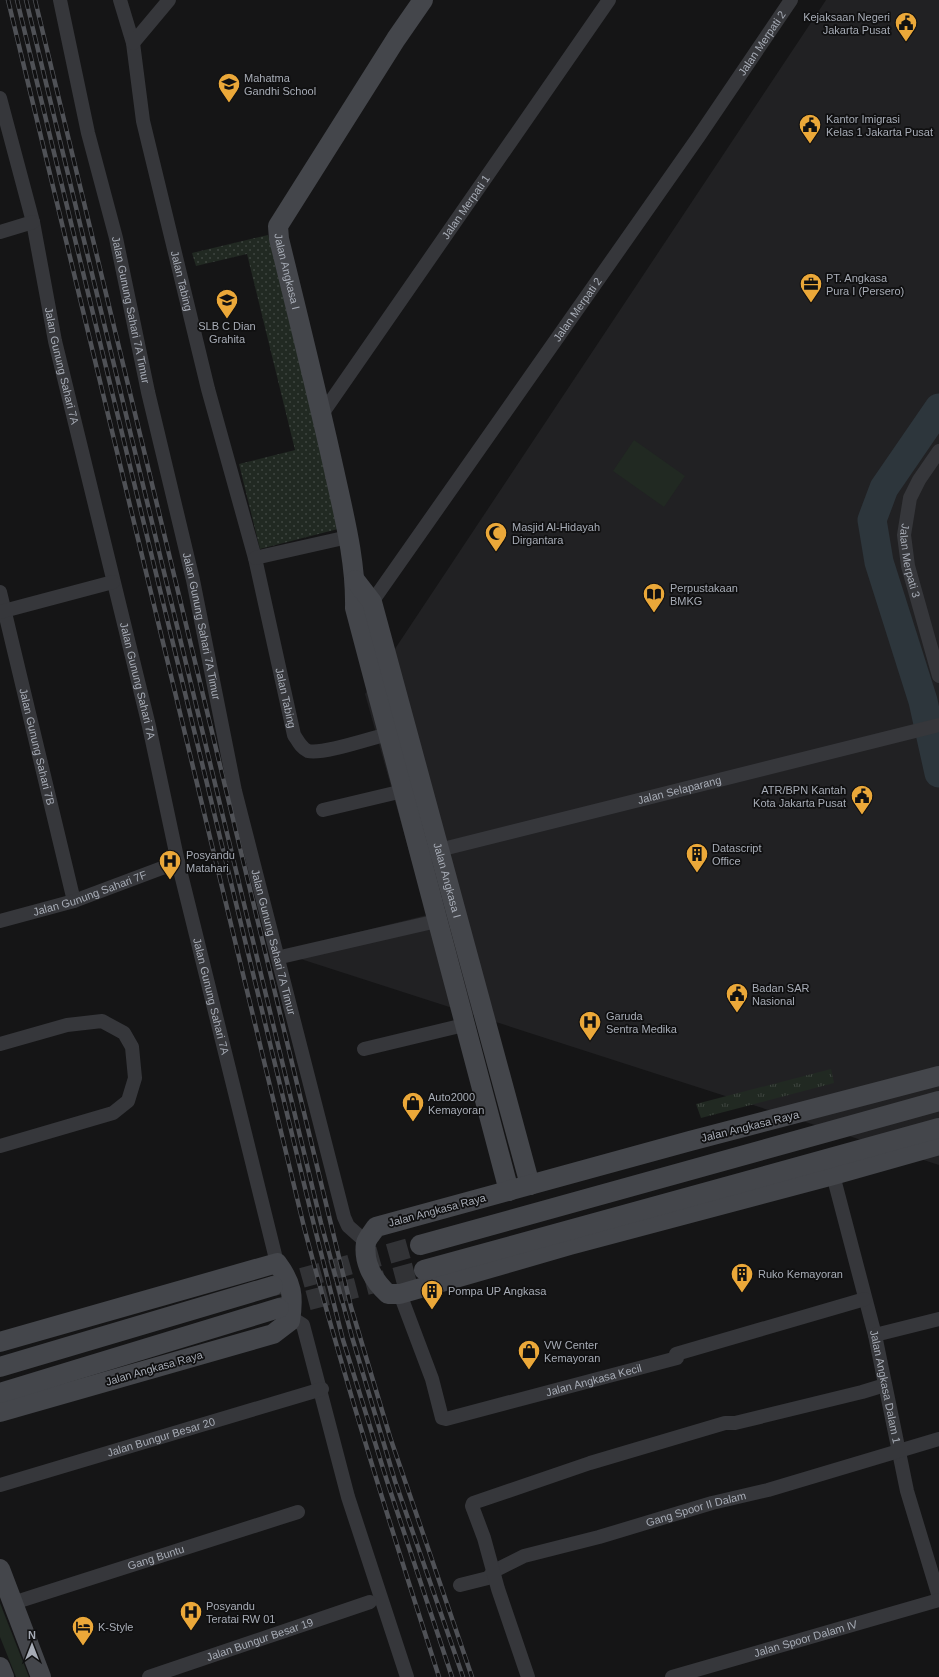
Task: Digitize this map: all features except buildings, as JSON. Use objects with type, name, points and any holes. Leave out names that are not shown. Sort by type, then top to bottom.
[{"type":"main road","name":"Jalan Angkasa I","points":[[423,0],[388,52],[278,226],[279,239],[322,414],[348,537],[355,580],[439,850],[530,1185]]},
{"type":"main road","name":"Jalan Angkasa I","points":[[363,605],[388,734],[508,1191]]},
{"type":"main road","name":"Jalan Angkasa Raya","points":[[366,1242],[376,1227],[690,1141],[939,1076]]},
{"type":"main road","points":[[420,1245],[939,1101]]},
{"type":"main road","points":[[424,1270],[939,1128]]},
{"type":"main road","points":[[366,1242],[367,1258],[376,1283],[388,1294],[400,1294],[570,1245],[833,1175],[939,1145]]},
{"type":"main road","points":[[0,1342],[277,1263],[290,1282],[293,1304],[285,1314]]},
{"type":"main road","points":[[0,1367],[273,1286]]},
{"type":"main road","name":"Jalan Angkasa Raya","points":[[0,1393],[285,1314]]},
{"type":"main road","name":"Jalan Angkasa Raya","points":[[0,1412],[273,1334],[285,1314]]},
{"type":"main road","points":[[0,1569],[41,1677]]},
{"type":"main road","points":[[0,1667],[4,1677]]},
{"type":"street","name":"Jalan Gunung Sahari 7A Timur","points":[[60,0],[88,134],[116,238],[149,400],[193,580],[235,791],[344,1217],[348,1226],[366,1242]]},
{"type":"street","name":"Jalan Tabing","points":[[120,0],[133,44],[143,121],[208,389],[255,558],[294,735],[300,745],[308,751],[321,752],[388,734]]},
{"type":"street","points":[[133,44],[169,0]]},
{"type":"street","name":"Jalan Merpati 1","points":[[322,414],[609,0]]},
{"type":"street","name":"Jalan Merpati 2","points":[[363,605],[694,142],[791,0]]},
{"type":"street","name":"Jalan Gunung Sahari 7A","points":[[0,98],[33,222],[54,341],[149,726],[178,862],[277,1263]]},
{"type":"street","points":[[0,232],[33,222]]},
{"type":"street","name":"Jalan Merpati 3","points":[[939,451],[919,480],[910,498],[904,535],[908,566],[939,676]]},
{"type":"street","points":[[255,558],[348,537]]},
{"type":"street","points":[[2,611],[113,582]]},
{"type":"street","name":"Jalan Gunung Sahari 7B","points":[[0,592],[2,611],[74,901]]},
{"type":"street","name":"Jalan Selaparang","points":[[420,855],[936,726]]},
{"type":"street","points":[[323,810],[403,791]]},
{"type":"street","name":"Jalan Gunung Sahari 7F","points":[[0,921],[74,901],[178,862]]},
{"type":"street","points":[[285,956],[437,921]]},
{"type":"street","points":[[0,1044],[67,1025],[102,1021],[124,1033],[132,1047],[135,1078],[128,1102],[113,1113],[0,1146]]},
{"type":"street","points":[[364,1050],[464,1024]]},
{"type":"street","name":"Jalan Angkasa Dalam 1","points":[[833,1175],[875,1335],[907,1491],[939,1597]]},
{"type":"street","name":"Jalan Angkasa Kecil","points":[[400,1294],[432,1379],[442,1418],[446,1420],[678,1358],[676,1354],[865,1299]]},
{"type":"street","points":[[285,1314],[303,1325],[322,1390],[348,1497],[407,1677]]},
{"type":"street","points":[[875,1335],[939,1319]]},
{"type":"street","points":[[528,1677],[472,1506],[473,1503],[590,1463],[725,1424],[735,1423],[885,1385]]},
{"type":"street","name":"Jalan Bungur Besar 20","points":[[0,1485],[322,1390]]},
{"type":"street","name":"Gang Spoor II Dalam","points":[[460,1585],[488,1578],[494,1571],[524,1556],[599,1537],[712,1503],[768,1490],[939,1439]]},
{"type":"street","name":"Gang Buntu","points":[[13,1603],[298,1512]]},
{"type":"street","name":"Jalan Spoor Dalam IV","points":[[672,1677],[939,1600]]},
{"type":"street","name":"Jalan Bungur Besar 19","points":[[149,1677],[370,1602]]},
{"type":"shaded area","points":[[826,0],[939,0],[939,1165],[279,952],[427,915],[365,694]]},
{"type":"green space","points":[[268,235],[342,528],[260,549],[239,464],[295,450],[247,254],[196,266],[192,253]]},
{"type":"green space","points":[[634,440],[685,476],[664,507],[613,471]]},
{"type":"green space","points":[[831,1069],[834,1083],[701,1118],[696,1104]]},
{"type":"green space","points":[[0,1603],[29,1677],[16,1677],[0,1637]]},
{"type":"waterway","points":[[939,408],[884,488],[872,520],[879,562],[923,701],[939,773]]},
{"type":"tunnel","points":[[273,1286],[420,1245]]},
{"type":"tunnel","points":[[279,1308],[424,1270]]},
{"type":"railway","points":[[8,0],[304,1227],[368,1453],[439,1677]]},
{"type":"railway","points":[[17,0],[343,1340],[387,1481],[452,1677]]},
{"type":"railway","points":[[26,0],[321,1223],[352,1337],[395,1481],[463,1677]]},
{"type":"railway","points":[[35,0],[351,1307],[390,1437],[472,1677]]},
{"type":"place","name":"Kejaksaan Negeri Jakarta Pusat","points":[[906,42]]},
{"type":"place","name":"Mahatma Gandhi School","points":[[229,104]]},
{"type":"place","name":"Kantor Imigrasi Kelas 1 Jakarta Pusat","points":[[810,144]]},
{"type":"place","name":"PT. Angkasa Pura I (Persero)","points":[[811,304]]},
{"type":"place","name":"SLB C Dian Grahita","points":[[227,320]]},
{"type":"place","name":"Masjid Al-Hidayah Dirgantara","points":[[496,552]]},
{"type":"place","name":"Perpustakaan BMKG","points":[[654,614]]},
{"type":"place","name":"ATR/BPN Kantah Kota Jakarta Pusat","points":[[862,816]]},
{"type":"place","name":"Datascript Office","points":[[697,874]]},
{"type":"place","name":"Posyandu Matahari","points":[[170,880]]},
{"type":"place","name":"Badan SAR Nasional","points":[[737,1014]]},
{"type":"place","name":"Garuda Sentra Medika","points":[[590,1042]]},
{"type":"place","name":"Auto2000 Kemayoran","points":[[413,1122]]},
{"type":"place","name":"Ruko Kemayoran","points":[[742,1294]]},
{"type":"place","name":"Pompa UP Angkasa","points":[[432,1310]]},
{"type":"place","name":"VW Center Kemayoran","points":[[529,1370]]},
{"type":"place","name":"Posyandu Teratai RW 01","points":[[191,1632]]},
{"type":"place","name":"K-Style","points":[[83,1646]]}]
